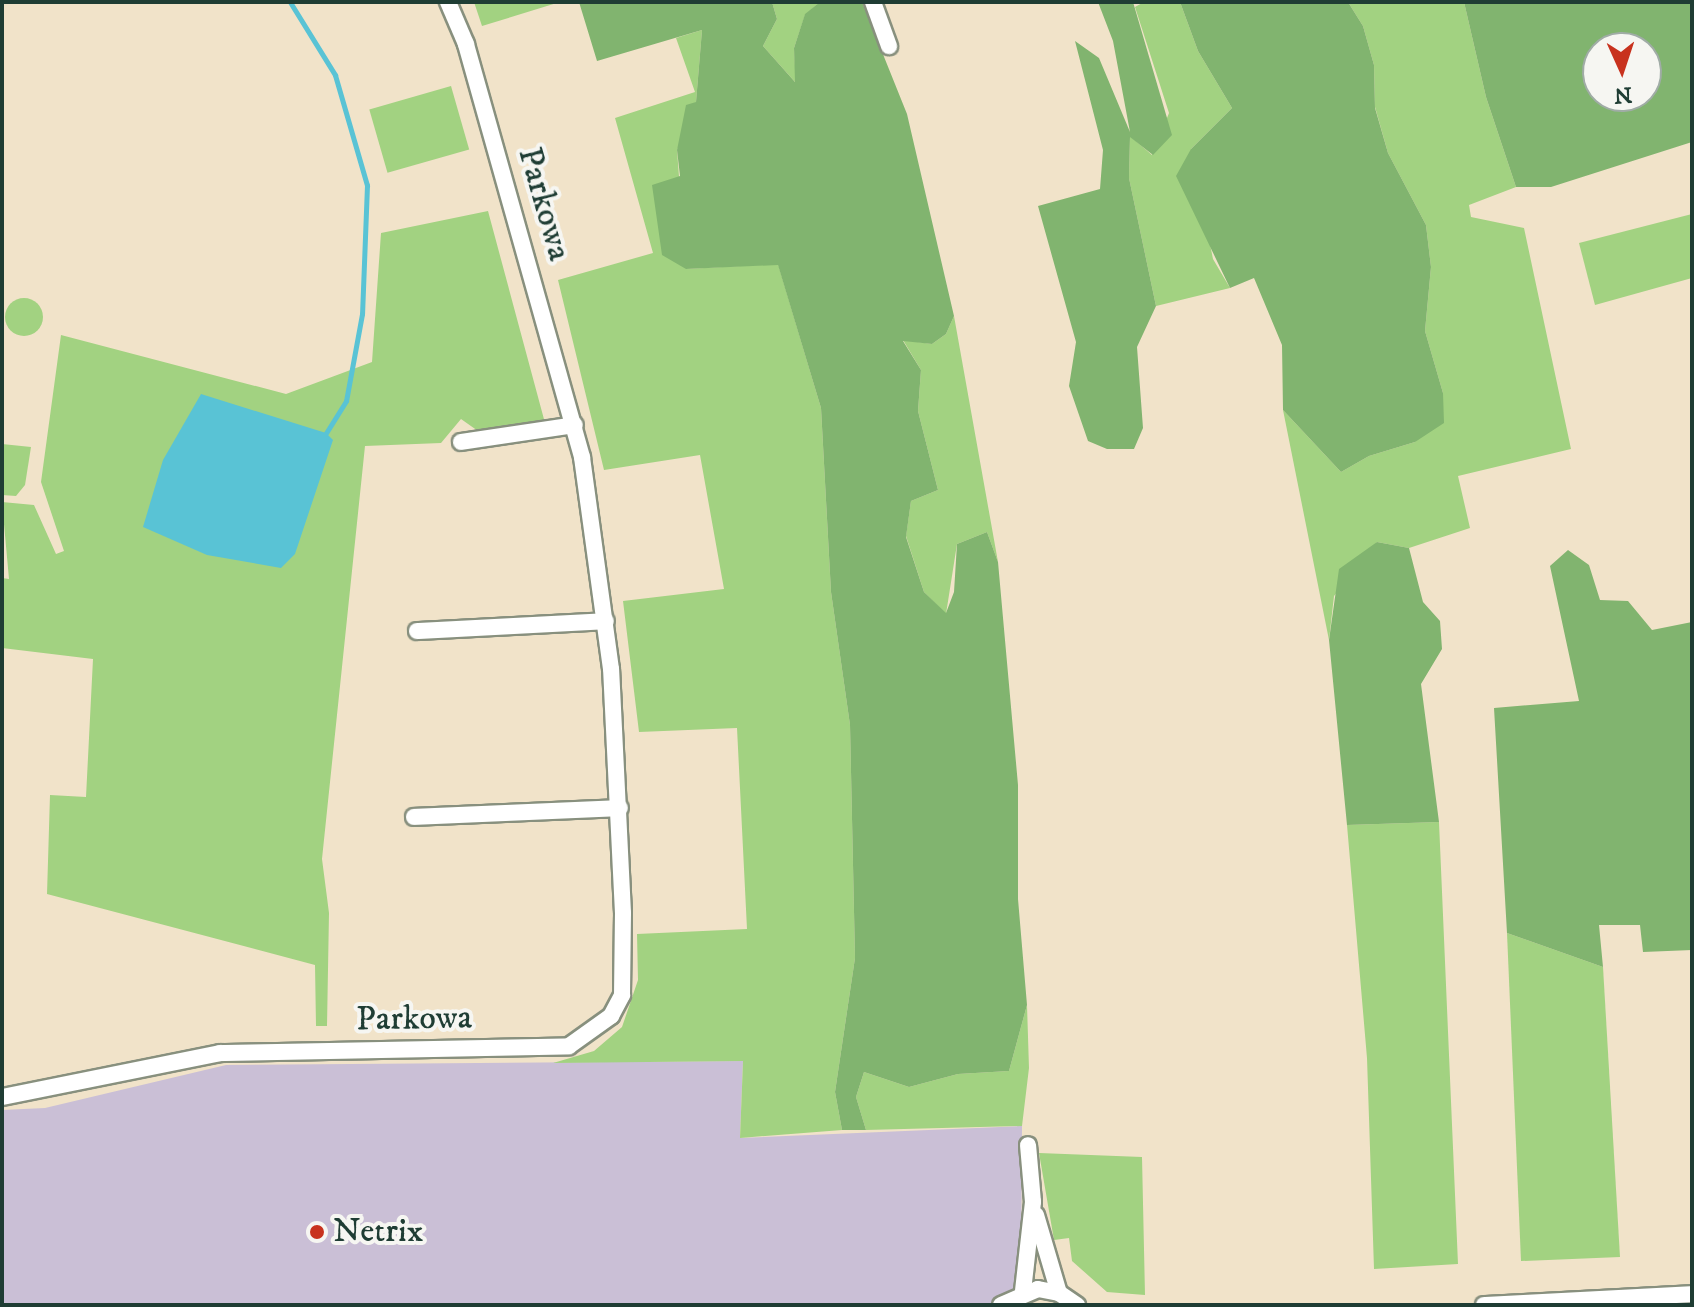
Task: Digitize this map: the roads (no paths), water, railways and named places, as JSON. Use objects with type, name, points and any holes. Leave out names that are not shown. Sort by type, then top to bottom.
[{"type":"street","name":"Parkowa","points":[[2,1097],[220,1053],[544,1047],[579,1041],[611,1016],[622,995],[620,808],[606,621],[575,425],[466,44],[448,2]]},
{"type":"street","points":[[873,2],[889,46]]},
{"type":"street","points":[[461,442],[575,425]]},
{"type":"street","points":[[417,631],[606,621]]},
{"type":"street","points":[[414,817],[620,808]]},
{"type":"street","points":[[1028,1145],[1033,1202],[1059,1293]]},
{"type":"street","points":[[1023,1291],[1033,1202]]},
{"type":"street","points":[[1001,1305],[1023,1291],[1059,1293],[1077,1305]]},
{"type":"street","points":[[1484,1305],[1639,1301],[1692,1294]]},
{"type":"water","points":[[201,394],[326,433],[333,440],[295,554],[281,568],[207,555],[143,527],[163,460]]},
{"type":"waterway","points":[[290,2],[335,75],[367,185],[362,314],[346,401],[326,433]]},
{"type":"place","name":"Netrix","points":[[317,1232]]}]
